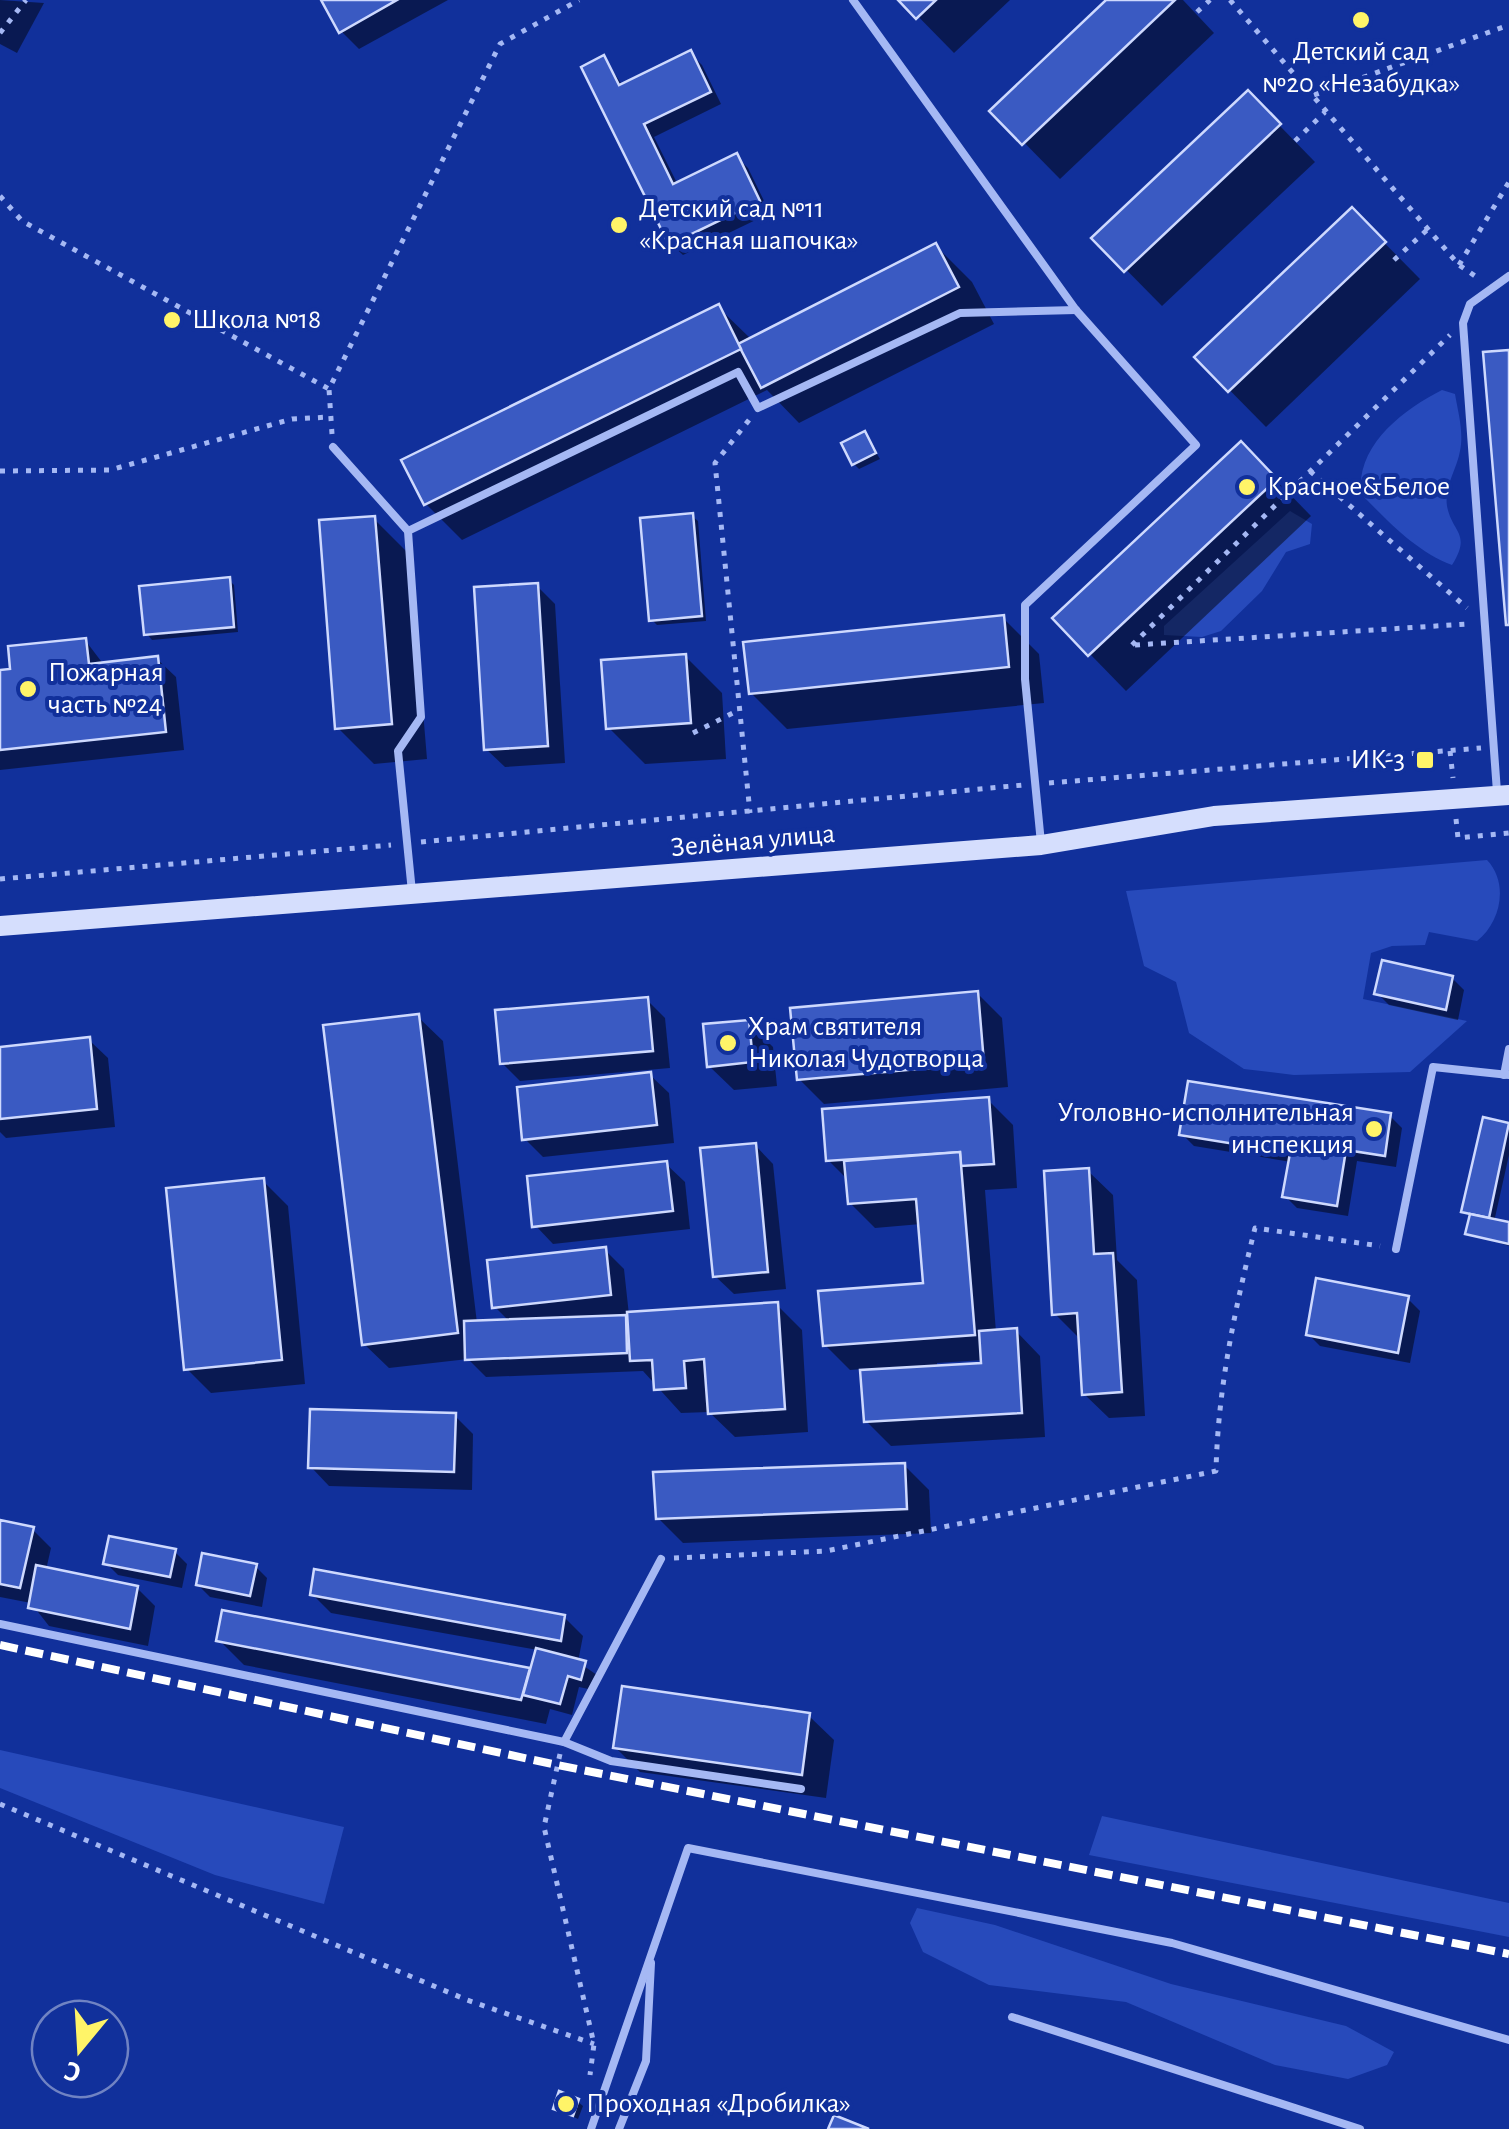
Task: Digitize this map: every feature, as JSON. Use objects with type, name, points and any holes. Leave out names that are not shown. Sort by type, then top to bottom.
[{"type":"main road","name":"Зелёная улица","points":[[0,926],[1042,845],[1214,816],[1503,796]]},
{"type":"lane","points":[[852,0],[1076,310],[1196,445],[1024,605],[1025,679],[1042,845]]},
{"type":"lane","points":[[1503,796],[1494,746],[1463,323],[1470,304],[1509,276]]},
{"type":"lane","points":[[408,531],[738,372],[758,408],[960,313],[1076,310]]},
{"type":"lane","points":[[334,448],[408,531],[421,717],[398,751],[412,895]]},
{"type":"lane","points":[[1396,1249],[1433,1067],[1507,1075],[1509,1049]]},
{"type":"lane","points":[[564,1742],[661,1559]]},
{"type":"lane","points":[[0,1624],[564,1742],[611,1761],[802,1788]]},
{"type":"lane","points":[[591,2129],[688,1848],[1172,1943],[1509,2040]]},
{"type":"lane","points":[[619,2129],[646,2061],[652,1954]]},
{"type":"lane","points":[[1012,2017],[1360,2129]]},
{"type":"path","points":[[0,33],[26,0]]},
{"type":"path","points":[[334,448],[329,389],[500,44],[580,0]]},
{"type":"path","points":[[1196,12],[1210,0]]},
{"type":"path","points":[[1230,0],[1459,265],[1492,288]]},
{"type":"path","points":[[1313,95],[1509,25]]},
{"type":"path","points":[[1294,140],[1326,111]]},
{"type":"path","points":[[1459,265],[1509,182]]},
{"type":"path","points":[[0,196],[22,221],[329,389]]},
{"type":"path","points":[[1394,260],[1428,230]]},
{"type":"path","points":[[1463,323],[1132,645],[1485,623]]},
{"type":"path","points":[[750,813],[716,462],[758,408]]},
{"type":"path","points":[[0,471],[110,470],[292,419],[331,417]]},
{"type":"path","points":[[1310,471],[1485,623]]},
{"type":"path","points":[[693,733],[739,710]]},
{"type":"path","points":[[0,878],[1494,746]]},
{"type":"path","points":[[1458,838],[1509,832]]},
{"type":"path","points":[[661,1559],[826,1551],[1216,1471],[1218,1403],[1228,1338],[1255,1228],[1396,1249]]},
{"type":"path","points":[[0,1804],[467,2000],[594,2044],[544,1826],[555,1774]]},
{"type":"shaded area","points":[[1442,390],[1455,394],[1461,429],[1460,451],[1447,499],[1449,515],[1461,539],[1452,565],[1414,544],[1361,494],[1361,476],[1374,445],[1398,419]]},
{"type":"shaded area","points":[[1290,511],[1312,524],[1310,544],[1286,552],[1262,591],[1221,631],[1202,637],[1164,635],[1164,626]]},
{"type":"shaded area","points":[[1487,860],[1498,880],[1499,902],[1492,924],[1477,941],[1429,932],[1425,945],[1392,946],[1371,953],[1363,999],[1467,1021],[1410,1072],[1294,1075],[1244,1069],[1189,1033],[1176,982],[1144,966],[1126,891]]},
{"type":"shaded area","points":[[0,1750],[344,1827],[324,1904],[215,1875],[0,1788]]},
{"type":"shaded area","points":[[1102,1816],[1509,1903],[1509,1937],[1089,1855]]},
{"type":"shaded area","points":[[917,1908],[995,1925],[1171,1984],[1346,2026],[1394,2052],[1387,2065],[1348,2079],[1275,2065],[1126,2002],[989,1985],[923,1952],[910,1923]]},
{"type":"building","points":[[321,0],[397,0],[339,33]]},
{"type":"building","points":[[898,0],[936,0],[916,19]]},
{"type":"building","points":[[1106,0],[1175,0],[1022,145],[989,111]]},
{"type":"building","points":[[691,50],[711,92],[644,124],[673,184],[737,153],[760,201],[669,245],[581,67],[604,55],[619,85]]},
{"type":"building","points":[[1248,90],[1281,124],[1124,272],[1091,238]]},
{"type":"building","points":[[1352,207],[1386,242],[1228,392],[1194,357]]},
{"type":"building","points":[[936,243],[959,287],[761,388],[738,344]]},
{"type":"building","points":[[719,304],[741,349],[424,505],[401,460]]},
{"type":"building","points":[[1509,350],[1509,625],[1506,625],[1483,352]]},
{"type":"building","points":[[865,431],[876,453],[852,465],[841,443]]},
{"type":"building","points":[[1241,441],[1277,479],[1088,656],[1052,618]]},
{"type":"building","points":[[693,513],[702,616],[649,621],[640,518]]},
{"type":"building","points":[[375,516],[392,724],[335,729],[319,520]]},
{"type":"building","points":[[230,577],[234,627],[144,635],[139,586]]},
{"type":"building","points":[[538,583],[548,746],[484,750],[474,587]]},
{"type":"building","points":[[1004,615],[1009,667],[749,694],[743,642]]},
{"type":"building","points":[[86,638],[89,664],[158,656],[166,732],[0,750],[0,670],[10,669],[8,646]]},
{"type":"building","points":[[686,654],[691,723],[606,729],[601,660]]},
{"type":"building","points":[[1382,960],[1453,976],[1446,1010],[1374,994]]},
{"type":"building","points":[[978,991],[984,1063],[797,1080],[790,1008]]},
{"type":"building","points":[[648,997],[653,1051],[500,1064],[495,1010]]},
{"type":"building","points":[[419,1014],[458,1333],[362,1345],[323,1025]]},
{"type":"building","name":"Храм святителя Николая Чудотворца","points":[[749,1020],[753,1062],[707,1067],[703,1024]]},
{"type":"building","points":[[90,1037],[97,1109],[0,1119],[0,1047]]},
{"type":"building","points":[[651,1072],[657,1125],[522,1140],[517,1087]]},
{"type":"building","points":[[1188,1081],[1391,1113],[1385,1156],[1346,1150],[1337,1206],[1282,1197],[1290,1153],[1179,1135]]},
{"type":"building","points":[[989,1097],[994,1164],[961,1166],[960,1152],[826,1161],[822,1109]]},
{"type":"building","points":[[1483,1117],[1509,1123],[1489,1218],[1461,1212]]},
{"type":"building","points":[[756,1143],[768,1272],[713,1277],[700,1148]]},
{"type":"building","points":[[960,1152],[975,1335],[823,1346],[818,1291],[923,1283],[916,1199],[848,1204],[844,1161]]},
{"type":"building","points":[[667,1161],[673,1211],[532,1227],[527,1176]]},
{"type":"building","points":[[1089,1168],[1094,1254],[1113,1253],[1122,1392],[1082,1395],[1077,1313],[1052,1315],[1044,1171]]},
{"type":"building","points":[[264,1178],[282,1360],[184,1370],[166,1188]]},
{"type":"building","points":[[1470,1214],[1509,1222],[1509,1244],[1465,1234]]},
{"type":"building","points":[[606,1247],[611,1295],[492,1308],[487,1260]]},
{"type":"building","points":[[1316,1278],[1409,1296],[1398,1353],[1306,1335]]},
{"type":"building","points":[[778,1302],[785,1409],[708,1414],[704,1359],[684,1361],[686,1388],[654,1390],[652,1360],[630,1361],[627,1312]]},
{"type":"building","points":[[626,1315],[627,1353],[465,1360],[464,1321]]},
{"type":"building","points":[[1017,1328],[1022,1413],[864,1422],[860,1370],[981,1363],[979,1331]]},
{"type":"building","points":[[310,1409],[456,1413],[454,1472],[308,1468]]},
{"type":"building","points":[[905,1463],[907,1509],[656,1519],[653,1472]]},
{"type":"building","points":[[0,1520],[34,1527],[20,1588],[0,1584]]},
{"type":"building","points":[[109,1536],[176,1549],[170,1577],[103,1564]]},
{"type":"building","points":[[202,1553],[257,1564],[250,1596],[196,1585]]},
{"type":"building","points":[[36,1565],[138,1586],[130,1629],[28,1608]]},
{"type":"building","points":[[314,1569],[565,1615],[561,1641],[310,1595]]},
{"type":"building","points":[[222,1610],[530,1668],[521,1700],[216,1641]]},
{"type":"building","points":[[536,1648],[586,1661],[581,1680],[568,1676],[560,1704],[523,1695]]},
{"type":"building","points":[[622,1686],[810,1713],[802,1775],[613,1748]]},
{"type":"building","name":"Проходная «Дробилка»","points":[[559,2091],[579,2099],[573,2116],[553,2109]]},
{"type":"building","points":[[834,2115],[869,2129],[828,2129]]},
{"type":"railway","points":[[0,1645],[557,1765],[1509,1954]]},
{"type":"place","name":"Детский сад №20 «Незабудка»","points":[[1361,20]]},
{"type":"place","name":"Детский сад №11 «Красная шапочка»","points":[[619,225]]},
{"type":"place","name":"Школа №18","points":[[172,320]]},
{"type":"place","name":"Красное&Белое","points":[[1247,487]]},
{"type":"place","name":"Пожарная часть №24","points":[[28,689]]},
{"type":"place","name":"ИК-3","points":[[1425,760]]},
{"type":"place","name":"Храм святителя Николая Чудотворца","points":[[728,1043]]},
{"type":"place","name":"Уголовно-исполнительная инспекция","points":[[1374,1129]]},
{"type":"place","name":"Проходная «Дробилка»","points":[[566,2104]]}]
